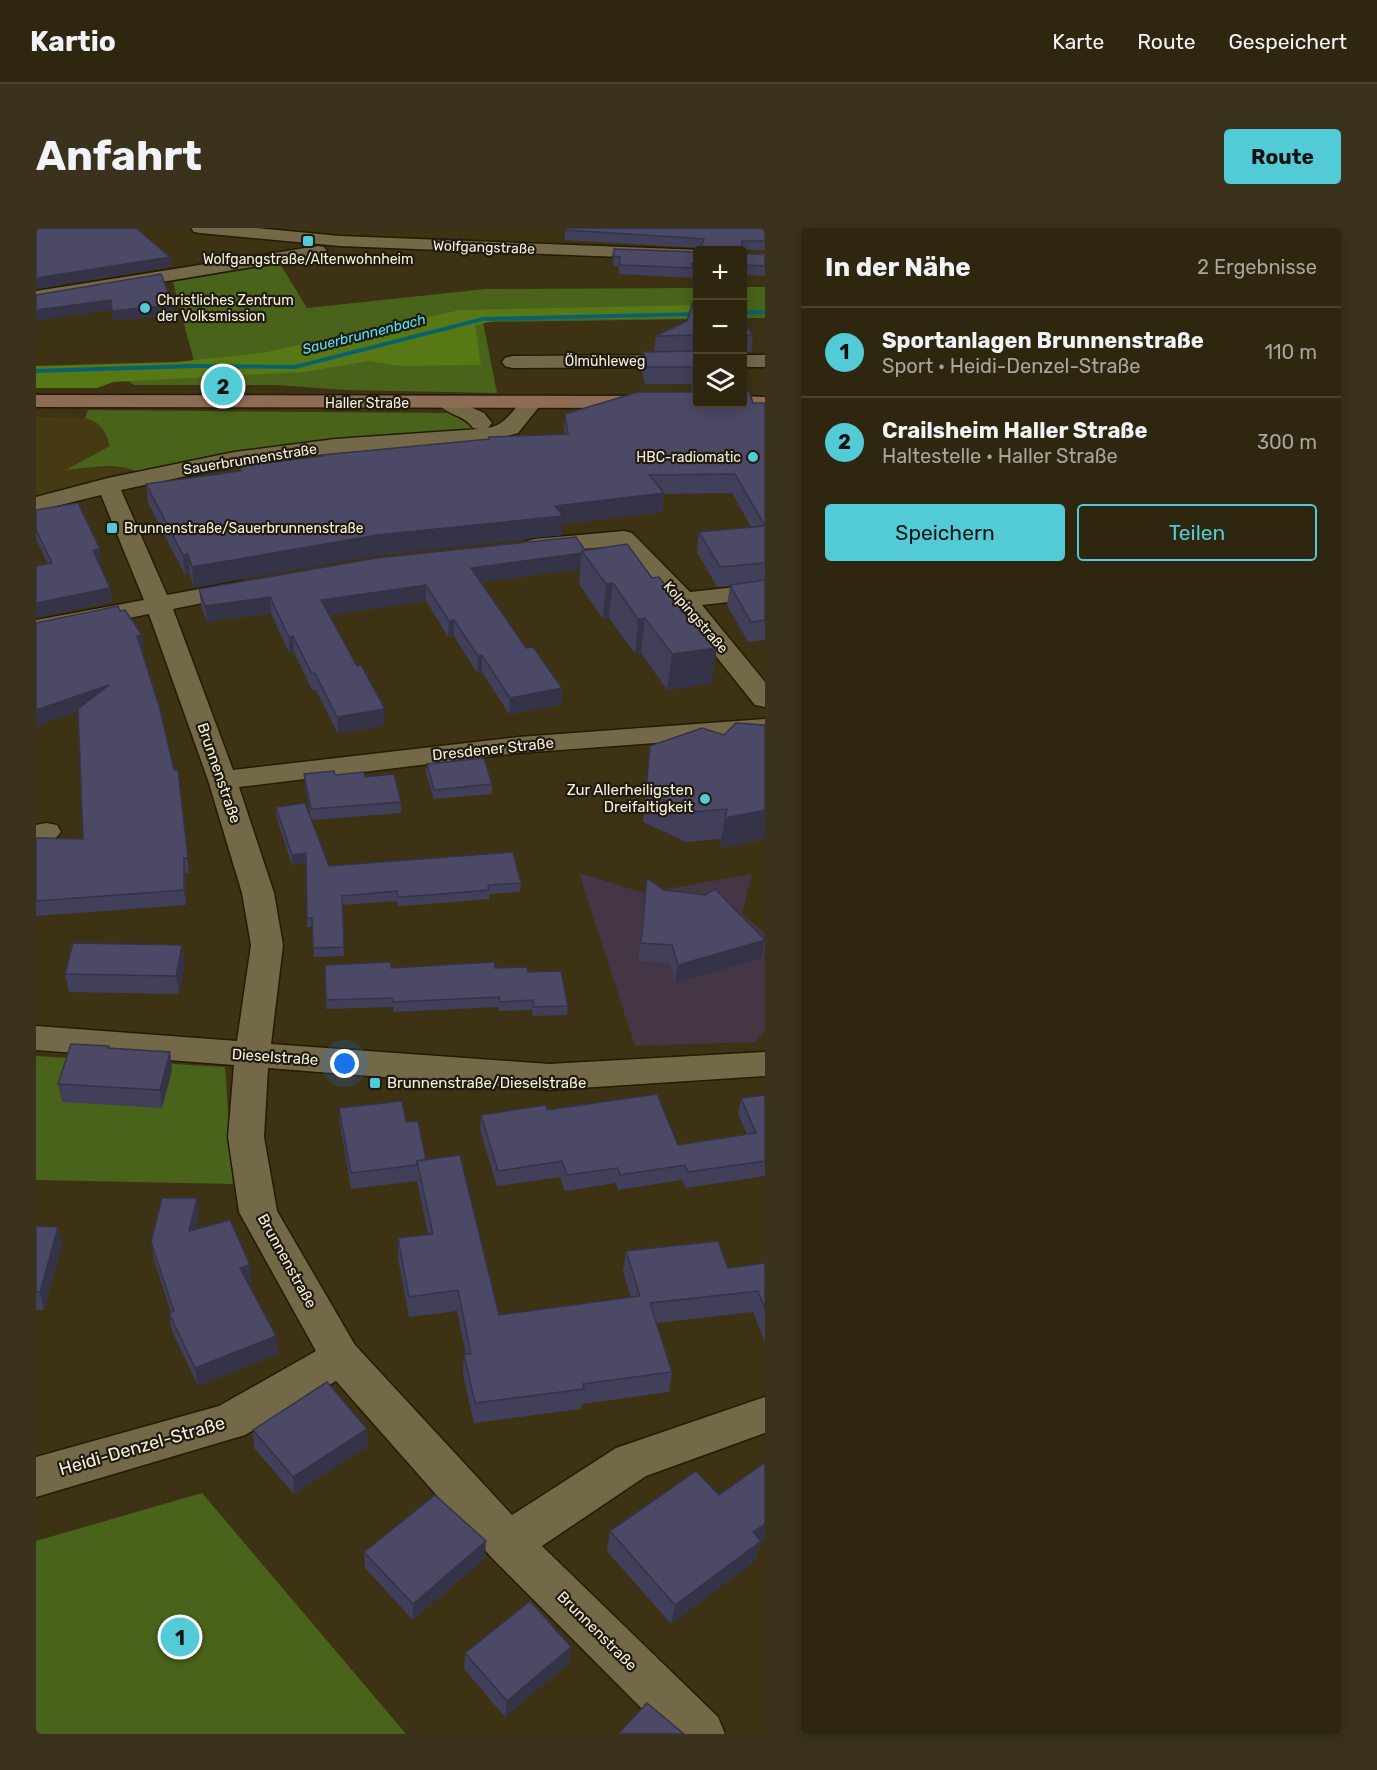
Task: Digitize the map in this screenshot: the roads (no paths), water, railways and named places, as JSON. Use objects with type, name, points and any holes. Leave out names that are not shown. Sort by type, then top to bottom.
[{"type":"main road","name":"Haller Straße","points":[[36,401],[693,402]]},
{"type":"main road","points":[[747,402],[765,403]]},
{"type":"street","name":"Wolfgangstraße","points":[[200,228],[340,241],[449,237],[693,255]]},
{"type":"street","points":[[36,297],[330,249],[340,241]]},
{"type":"street","name":"Ölmühleweg","points":[[512,362],[693,361]]},
{"type":"street","points":[[747,361],[765,361]]},
{"type":"street","points":[[448,403],[477,417],[474,430]]},
{"type":"street","points":[[474,430],[489,409],[506,403],[514,407],[517,422]]},
{"type":"street","name":"Sauerbrunnenstraße","points":[[36,504],[108,485],[234,459],[474,430],[496,433],[510,428],[532,403]]},
{"type":"street","name":"Brunnenstraße","points":[[108,485],[158,603],[222,780],[258,893],[267,945],[248,1089],[246,1137],[258,1212],[341,1358],[508,1543],[701,1734]]},
{"type":"street","name":"Kolpingstraße","points":[[512,548],[624,538],[684,600],[765,699]]},
{"type":"street","points":[[36,628],[270,583]]},
{"type":"street","points":[[684,600],[765,591]]},
{"type":"street","name":"Dresdener Straße","points":[[222,780],[519,745],[765,727]]},
{"type":"street","name":"Dieselstraße","points":[[36,1038],[549,1077],[765,1064]]},
{"type":"street","name":"Heidi-Denzel-Straße","points":[[36,1477],[230,1422],[341,1358]]},
{"type":"street","points":[[508,1543],[631,1462],[765,1415]]},
{"type":"waterway","name":"Sauerbrunnenbach","points":[[747,313],[765,312]]},
{"type":"waterway","name":"Sauerbrunnenbach","points":[[36,371],[195,366],[295,367],[483,319],[693,314]]},
{"type":"place","name":"Wolfgangstraße/Altenwohnheim","points":[[308,241]]},
{"type":"place","name":"Christliches Zentrum der Volksmission","points":[[145,308]]},
{"type":"place","name":"Crailsheim Haller Straße","points":[[223,386]]},
{"type":"place","name":"HBC-radiomatic","points":[[753,457]]},
{"type":"place","name":"Brunnenstraße/Sauerbrunnenstraße","points":[[112,528]]},
{"type":"place","name":"Zur Allerheiligsten Dreifaltigkeit","points":[[705,799]]},
{"type":"place","name":"Brunnenstraße/Dieselstraße","points":[[375,1083]]},
{"type":"place","name":"Sportanlagen Brunnenstraße","points":[[180,1637]]}]
